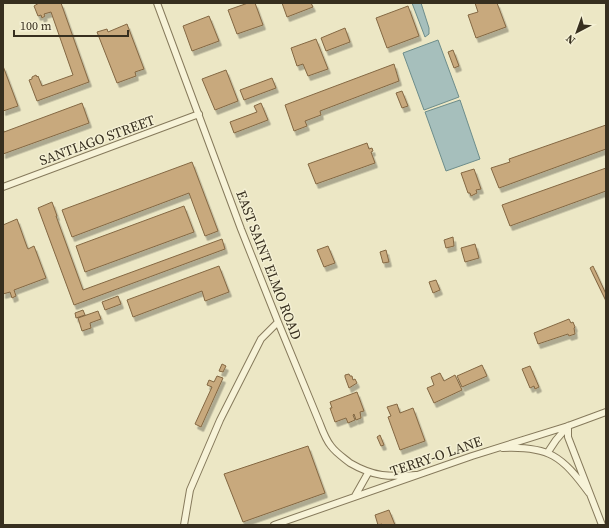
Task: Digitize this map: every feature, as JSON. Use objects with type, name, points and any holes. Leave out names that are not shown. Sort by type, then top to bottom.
[{"type":"street","name":"EAST SAINT ELMO ROAD","points":[[157,3],[278,322],[320,424],[330,444],[346,460],[368,473],[390,476],[416,475]]},
{"type":"street","name":"SANTIAGO STREET","points":[[3,187],[199,114]]},
{"type":"street","points":[[184,525],[190,490],[220,420],[261,338],[278,322]]},
{"type":"street","name":"TERRY-O LANE","points":[[274,525],[416,475],[568,426],[606,412]]},
{"type":"street","points":[[548,452],[568,426]]},
{"type":"street","points":[[568,426],[568,437],[602,525]]},
{"type":"street","points":[[494,449],[523,447],[548,452],[562,461],[575,473],[589,493]]},
{"type":"street","points":[[355,496],[368,473]]},
{"type":"water","points":[[412,3],[421,3],[429,28],[429,34],[425,37]]},
{"type":"water","points":[[438,40],[459,97],[424,110],[403,53]]},
{"type":"water","points":[[460,100],[480,159],[446,171],[425,112]]},
{"type":"building","points":[[39,3],[61,3],[89,82],[37,101],[29,80],[32,79],[32,77],[36,75],[37,77],[38,76],[42,86],[73,75],[51,12],[44,14],[45,16],[42,18],[41,15],[38,16],[34,6]]},
{"type":"building","points":[[248,3],[255,3],[263,25],[237,34],[228,10]]},
{"type":"building","points":[[282,3],[311,3],[313,7],[287,17]]},
{"type":"building","points":[[475,3],[497,3],[506,27],[476,38],[468,15],[478,12]]},
{"type":"building","points":[[408,6],[419,36],[387,48],[376,18]]},
{"type":"building","points":[[209,16],[219,41],[192,51],[183,26]]},
{"type":"building","points":[[127,24],[144,69],[135,72],[136,76],[117,83],[97,32],[107,29],[108,32]]},
{"type":"building","points":[[345,28],[350,42],[326,51],[321,38]]},
{"type":"building","points":[[316,39],[328,69],[308,76],[303,64],[297,66],[291,48]]},
{"type":"building","points":[[453,50],[459,66],[454,68],[448,52]]},
{"type":"building","points":[[394,64],[399,81],[320,111],[321,115],[305,121],[307,126],[294,131],[285,105]]},
{"type":"building","points":[[3,66],[18,106],[3,111]]},
{"type":"building","points":[[226,70],[238,101],[215,110],[202,79]]},
{"type":"building","points":[[272,78],[276,88],[244,100],[240,90]]},
{"type":"building","points":[[402,91],[408,106],[402,108],[396,93]]},
{"type":"building","points":[[82,103],[89,123],[3,154],[3,128],[4,132]]},
{"type":"building","points":[[261,103],[268,120],[234,133],[230,122],[257,112],[254,106]]},
{"type":"building","points":[[606,125],[606,149],[499,188],[491,168],[510,162],[509,159]]},
{"type":"building","points":[[367,143],[369,149],[372,148],[373,151],[371,152],[375,163],[316,184],[308,164]]},
{"type":"building","points":[[192,162],[218,231],[205,236],[189,193],[72,237],[62,210]]},
{"type":"building","points":[[606,168],[606,191],[510,226],[502,205]]},
{"type":"building","points":[[474,169],[481,189],[476,190],[477,193],[471,196],[470,193],[468,193],[461,173]]},
{"type":"building","points":[[52,202],[83,290],[222,239],[225,249],[74,305],[38,208]]},
{"type":"building","points":[[184,206],[194,232],[85,272],[76,246]]},
{"type":"building","points":[[17,219],[27,247],[28,249],[34,246],[46,278],[14,290],[16,296],[12,298],[10,292],[3,294],[3,225]]},
{"type":"building","points":[[453,237],[454,246],[446,248],[444,240]]},
{"type":"building","points":[[475,244],[479,258],[465,262],[461,248]]},
{"type":"building","points":[[328,246],[335,263],[324,267],[317,250]]},
{"type":"building","points":[[386,250],[389,262],[383,263],[380,252]]},
{"type":"building","points":[[219,266],[229,292],[205,301],[202,291],[133,317],[127,300]]},
{"type":"building","points":[[593,266],[606,294],[606,301],[590,268]]},
{"type":"building","points":[[436,280],[440,290],[433,293],[429,282]]},
{"type":"building","points":[[118,296],[121,304],[105,310],[102,302]]},
{"type":"building","points":[[83,310],[85,315],[76,318],[75,313]]},
{"type":"building","points":[[98,311],[101,319],[90,323],[91,328],[82,331],[78,318]]},
{"type":"building","points":[[569,319],[571,323],[573,322],[575,327],[575,334],[569,336],[568,334],[538,344],[534,333]]},
{"type":"building","points":[[222,364],[226,366],[223,372],[219,371]]},
{"type":"building","points":[[482,365],[487,376],[462,387],[457,376]]},
{"type":"building","points":[[530,366],[539,387],[535,389],[534,386],[530,388],[522,369]]},
{"type":"building","points":[[440,373],[444,381],[455,375],[462,390],[434,403],[427,388],[434,385],[431,377]]},
{"type":"building","points":[[349,374],[357,383],[349,388],[345,375]]},
{"type":"building","points":[[217,376],[223,378],[201,427],[195,424],[212,387],[207,385],[209,380],[214,382]]},
{"type":"building","points":[[357,392],[364,411],[360,412],[361,418],[356,420],[354,414],[355,420],[348,423],[346,418],[335,422],[330,408],[332,408],[330,402]]},
{"type":"building","points":[[397,404],[400,413],[413,408],[425,441],[400,450],[388,417],[391,416],[387,407]]},
{"type":"building","points":[[380,435],[384,445],[381,446],[377,437]]},
{"type":"building","points":[[308,446],[325,493],[243,522],[224,474]]},
{"type":"building","points":[[389,510],[395,525],[378,525],[375,515]]}]
